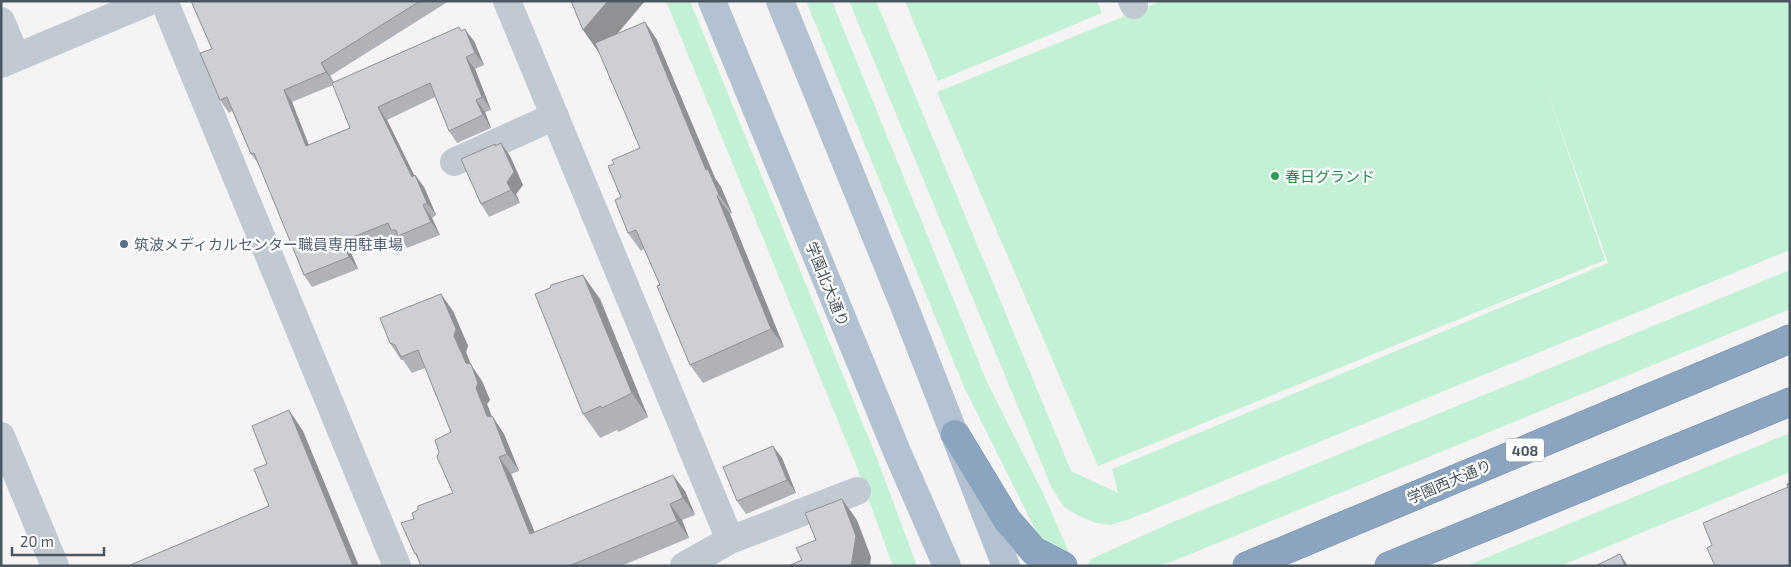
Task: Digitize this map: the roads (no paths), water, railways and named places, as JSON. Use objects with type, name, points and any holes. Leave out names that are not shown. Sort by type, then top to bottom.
[{"type":"highway","name":"学園西大通り","points":[[1231,566],[1254,563],[1790,339]]},
{"type":"highway","points":[[1389,566],[1790,402]]},
{"type":"highway","points":[[955,434],[1007,520],[1034,551],[1063,566]]},
{"type":"main road","name":"学園北大通り","points":[[712,1],[898,454],[947,566]]},
{"type":"main road","points":[[780,1],[955,434],[1006,566]]},
{"type":"main road","points":[[898,454],[927,560],[927,566]]},
{"type":"street","points":[[1,21],[9,60],[150,1]]},
{"type":"street","points":[[164,1],[397,566]]},
{"type":"street","points":[[507,1],[730,540]]},
{"type":"street","points":[[454,162],[555,116]]},
{"type":"street","points":[[1,436],[55,566]]},
{"type":"street","points":[[684,566],[730,540],[857,491]]},
{"type":"place","name":"春日グランド","points":[[1275,176]]},
{"type":"place","name":"筑波メディカルセンター職員専用駐車場","points":[[124,244]]}]
